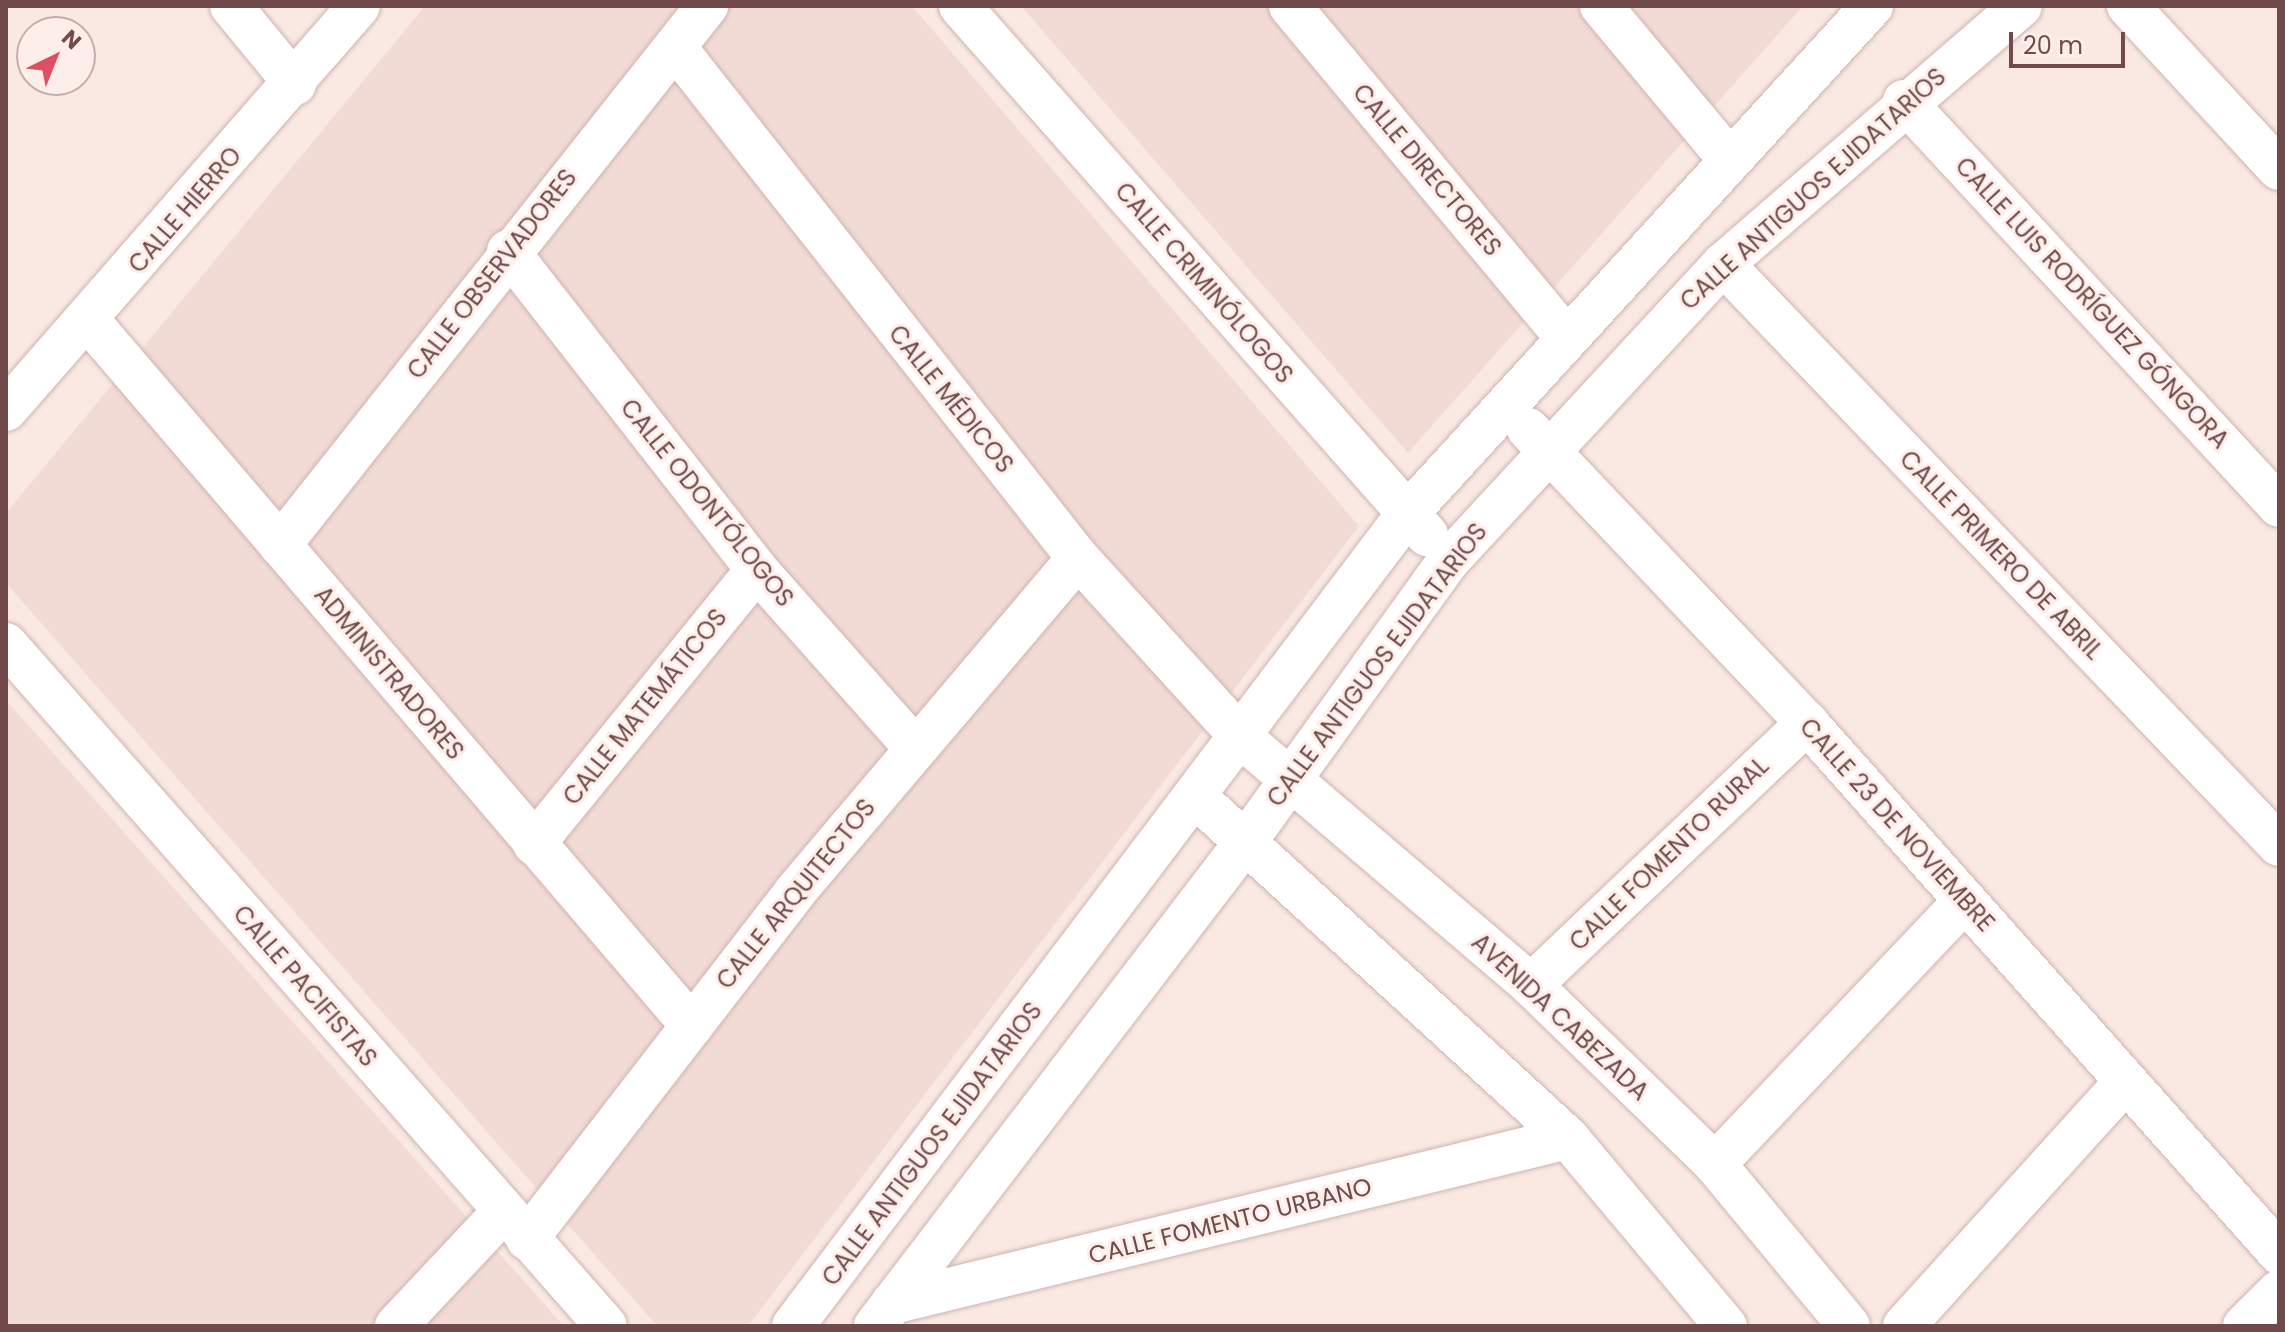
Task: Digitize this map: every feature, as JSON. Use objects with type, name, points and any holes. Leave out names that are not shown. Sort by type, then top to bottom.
[{"type":"street","points":[[231,6],[295,84]]},
{"type":"street","name":"CALLE HIERRO","points":[[6,410],[295,84],[359,6]]},
{"type":"street","name":"CALLE OBSERVADORES","points":[[280,545],[508,251],[707,6]]},
{"type":"street","name":"CALLE CRIMINÓLOGOS","points":[[960,6],[1450,559]]},
{"type":"street","name":"CALLE DIRECTORES","points":[[1290,6],[1564,335]]},
{"type":"street","points":[[1601,6],[1728,158]]},
{"type":"street","name":"CALLE ANTIGUOS EJIDATARIOS","points":[[793,1326],[1197,798],[1407,514],[1564,335],[1872,6]]},
{"type":"street","points":[[2128,6],[2279,169]]},
{"type":"street","name":"CALLE ANTIGUOS EJIDATARIOS","points":[[884,1315],[1247,840],[1450,559],[1548,448],[1723,264],[2006,11]]},
{"type":"street","name":"CALLE MÉDICOS","points":[[675,47],[1078,558],[1242,738]]},
{"type":"street","name":"CALLE LUIS RODRÍGUEZ GÓNGORA","points":[[1904,101],[2279,506]]},
{"type":"street","name":"CALLE ODONTÓLOGOS","points":[[508,251],[757,570],[915,748]]},
{"type":"street","name":"CALLE PRIMERO DE ABRIL","points":[[1723,264],[2279,845]]},
{"type":"street","name":"ADMINISTRADORES","points":[[88,320],[692,1026]]},
{"type":"street","name":"CALLE 23 DE NOVIEMBRE","points":[[1504,406],[1548,448],[1807,723],[2124,1083],[2279,1253]]},
{"type":"street","name":"CALLE ARQUITECTOS","points":[[396,1326],[515,1226],[692,1026],[915,748],[1078,558]]},
{"type":"street","name":"CALLE MATEMÁTICOS","points":[[534,844],[757,570]]},
{"type":"street","name":"CALLE PACIFISTAS","points":[[6,644],[606,1326]]},
{"type":"street","name":"CALLE FOMENTO RURAL","points":[[1531,985],[1807,723]]},
{"type":"street","name":"AVENIDA CABEZADA","points":[[1242,738],[1531,985],[1715,1164],[1849,1326]]},
{"type":"street","points":[[1197,798],[1247,840],[1568,1138],[1726,1326]]},
{"type":"street","points":[[1715,1164],[1965,901]]},
{"type":"street","points":[[1904,1326],[2124,1083]]},
{"type":"street","name":"CALLE FOMENTO URBANO","points":[[884,1315],[1568,1138]]},
{"type":"street","points":[[2244,1326],[2279,1291]]},
{"type":"shaded area","points":[[425,6],[912,6],[1359,526],[748,1326],[657,1326],[6,583],[6,513]]},
{"type":"shaded area","points":[[1021,6],[1803,6],[1408,453]]},
{"type":"shaded area","points":[[6,700],[564,1326],[6,1326]]}]
